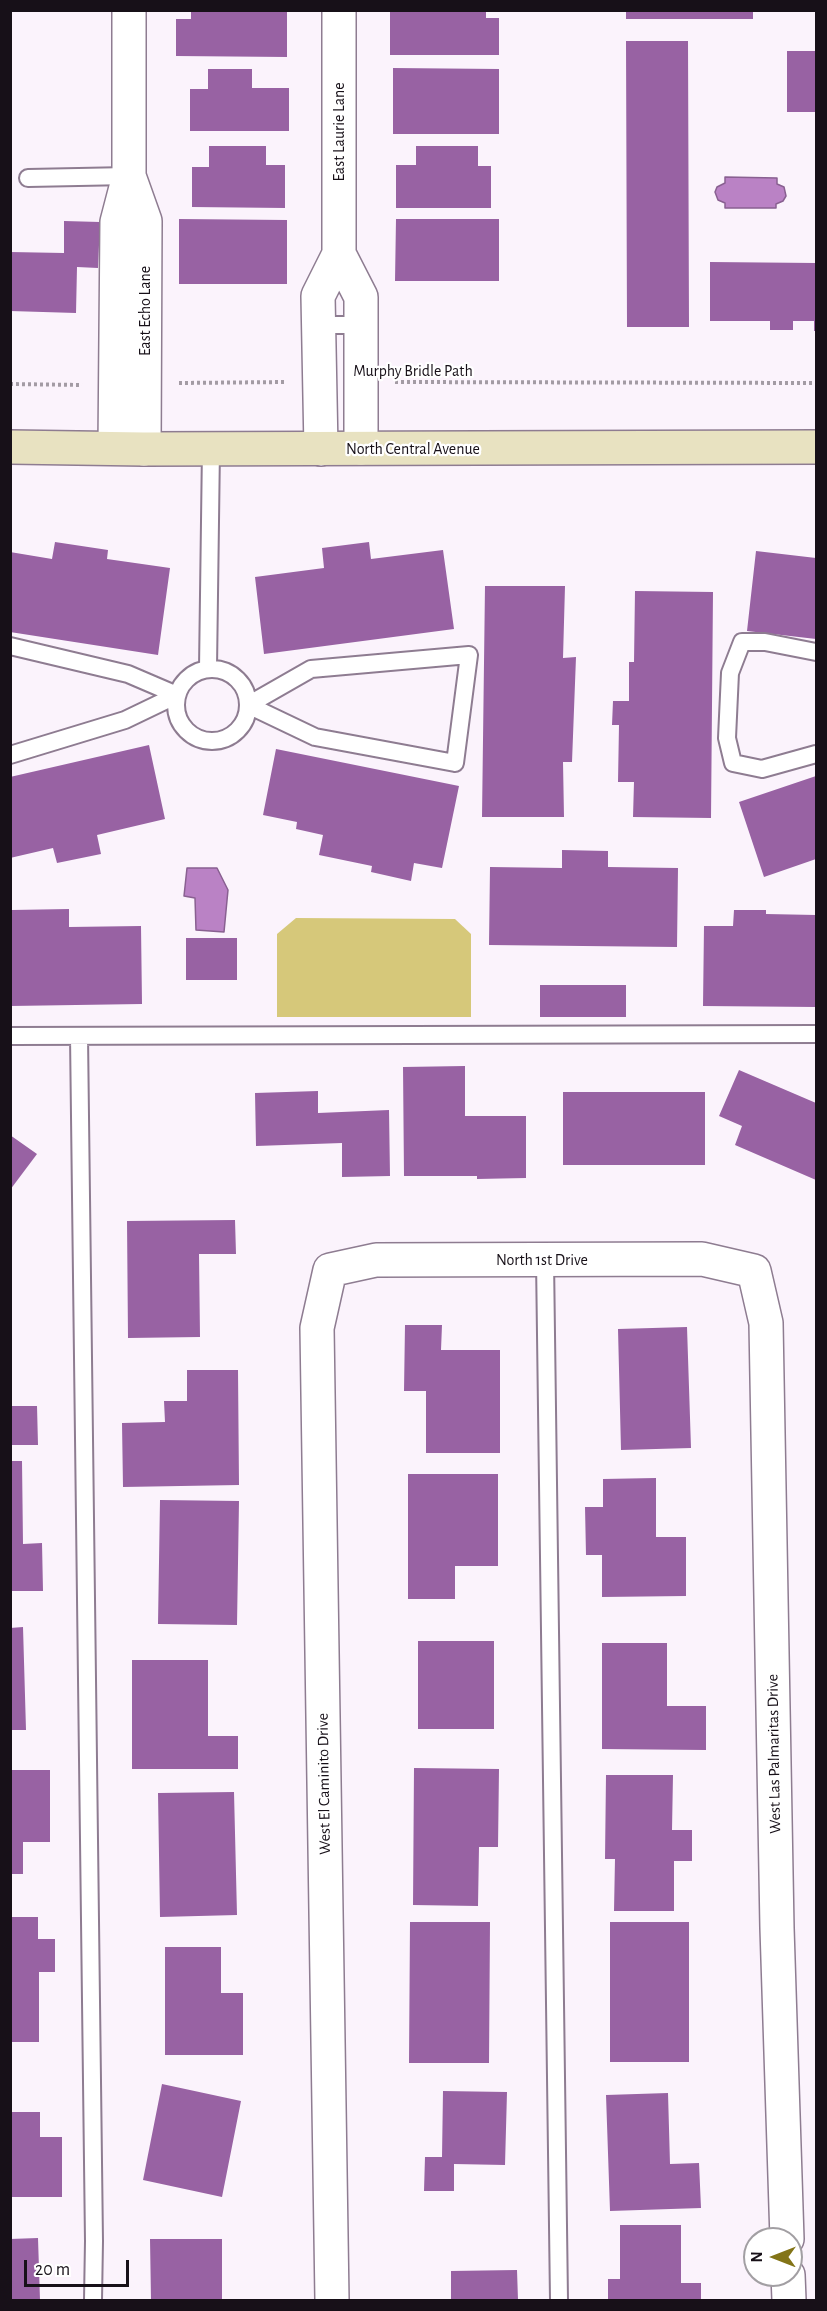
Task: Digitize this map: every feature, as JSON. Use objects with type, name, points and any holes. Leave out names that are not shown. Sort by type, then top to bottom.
[{"type":"main road","name":"North Central Avenue","points":[[10,447],[321,449],[816,447]]},
{"type":"street","name":"East Echo Lane","points":[[129,10],[129,176],[117,222],[130,383],[130,448]]},
{"type":"street","name":"East Laurie Lane","points":[[321,449],[318,296],[339,254],[339,10]]},
{"type":"street","name":"East Laurie Lane","points":[[339,254],[361,297],[361,448]]},
{"type":"street","name":"North 1st Drive","points":[[330,1270],[376,1260],[702,1259],[754,1271]]},
{"type":"street","name":"West El Caminito Drive","points":[[330,1270],[317,1328],[332,2301]]},
{"type":"street","name":"West Las Palmaritas Drive","points":[[754,1271],[766,1323],[777,1916],[787,2227]]},
{"type":"lane","points":[[28,178],[129,176]]},
{"type":"lane","points":[[320,325],[361,325]]},
{"type":"lane","points":[[208,668],[211,448]]},
{"type":"lane","points":[[816,652],[765,642],[742,642],[730,673],[727,738],[733,763],[762,769],[816,754]]},
{"type":"lane","points":[[10,646],[128,674],[177,695]]},
{"type":"lane","points":[[469,655],[455,764],[315,736],[248,705],[311,669],[469,655]]},
{"type":"lane","points":[[208,668],[218,669],[236,678],[246,695],[248,705],[241,726],[234,734],[213,741],[202,740],[183,727],[176,707],[177,695],[181,686],[189,677],[208,668]]},
{"type":"lane","points":[[10,755],[125,720],[177,695]]},
{"type":"lane","points":[[10,1036],[816,1034]]},
{"type":"lane","points":[[79,1036],[93,2301]]},
{"type":"lane","points":[[545,1260],[559,2301]]},
{"type":"path","points":[[10,384],[320,382]]},
{"type":"path","name":"Murphy Bridle Path","points":[[361,383],[816,383]]},
{"type":"shaded area","points":[[725,177],[777,178],[777,184],[784,187],[786,196],[783,201],[776,204],[776,208],[725,208],[725,203],[718,200],[715,192],[717,187],[725,183]]},
{"type":"shaded area","points":[[187,868],[217,868],[228,890],[224,932],[196,930],[195,898],[184,896]]},
{"type":"shaded area","points":[[296,918],[455,919],[471,934],[471,1017],[277,1017],[277,934]]},
{"type":"building","points":[[191,10],[287,10],[287,57],[176,56],[176,19],[191,19]]},
{"type":"building","points":[[390,10],[486,10],[486,18],[499,18],[499,55],[390,55]]},
{"type":"building","points":[[626,10],[753,10],[753,19],[626,19]]},
{"type":"building","points":[[626,41],[688,41],[689,327],[627,327]]},
{"type":"building","points":[[787,51],[816,51],[816,112],[787,112]]},
{"type":"building","points":[[393,68],[499,69],[499,134],[393,134]]},
{"type":"building","points":[[208,69],[252,69],[252,88],[289,88],[289,131],[190,131],[190,89],[208,89]]},
{"type":"building","points":[[209,146],[266,146],[266,165],[285,165],[285,208],[192,207],[192,167],[209,167]]},
{"type":"building","points":[[416,146],[478,146],[478,166],[491,166],[491,208],[396,208],[396,165],[416,165]]},
{"type":"building","points":[[179,219],[287,220],[287,284],[179,284]]},
{"type":"building","points":[[396,219],[499,219],[499,281],[395,281]]},
{"type":"building","points":[[64,221],[100,222],[98,268],[77,267],[76,313],[10,311],[10,252],[64,253]]},
{"type":"building","points":[[710,262],[816,263],[816,331],[814,331],[814,321],[793,321],[793,330],[770,330],[770,321],[710,321]]},
{"type":"building","points":[[55,542],[108,550],[107,559],[170,568],[158,655],[10,632],[10,552],[52,559]]},
{"type":"building","points":[[369,542],[371,559],[443,550],[454,629],[264,654],[255,577],[324,568],[322,548]]},
{"type":"building","points":[[756,551],[816,558],[816,639],[747,631]]},
{"type":"building","points":[[485,586],[565,586],[563,658],[576,657],[572,762],[563,762],[564,817],[482,817]]},
{"type":"building","points":[[635,591],[713,592],[711,818],[633,817],[634,782],[618,782],[619,725],[612,725],[613,701],[629,701],[629,662],[634,662]]},
{"type":"building","points":[[149,745],[165,819],[97,835],[101,854],[57,863],[53,848],[10,858],[10,777]]},
{"type":"building","points":[[276,749],[459,786],[442,868],[414,863],[411,881],[371,872],[372,866],[319,855],[323,835],[296,829],[297,822],[263,815]]},
{"type":"building","points":[[816,776],[816,859],[764,877],[739,802]]},
{"type":"building","points":[[562,850],[608,851],[608,867],[678,868],[677,947],[489,945],[490,867],[562,868]]},
{"type":"building","points":[[69,909],[69,927],[141,926],[142,1004],[10,1006],[12,910]]},
{"type":"building","points":[[734,910],[766,910],[766,914],[816,915],[816,1007],[703,1006],[704,926],[733,926]]},
{"type":"building","points":[[186,938],[237,938],[237,980],[186,980]]},
{"type":"building","points":[[540,985],[626,985],[626,1017],[540,1017]]},
{"type":"building","points":[[465,1066],[465,1116],[526,1116],[526,1178],[477,1179],[477,1176],[404,1176],[403,1067]]},
{"type":"building","points":[[739,1070],[816,1103],[816,1180],[735,1145],[742,1126],[719,1116]]},
{"type":"building","points":[[318,1091],[318,1113],[389,1110],[390,1176],[342,1177],[342,1143],[256,1146],[255,1093]]},
{"type":"building","points":[[563,1092],[705,1092],[705,1165],[563,1165]]},
{"type":"building","points":[[10,1135],[37,1154],[10,1190]]},
{"type":"building","points":[[235,1220],[236,1254],[199,1254],[200,1337],[128,1338],[127,1221]]},
{"type":"building","points":[[405,1325],[442,1325],[441,1350],[500,1350],[500,1453],[426,1453],[426,1391],[404,1391]]},
{"type":"building","points":[[687,1327],[691,1448],[621,1450],[618,1329]]},
{"type":"building","points":[[187,1370],[238,1370],[239,1485],[123,1487],[122,1423],[165,1422],[164,1401],[187,1401]]},
{"type":"building","points":[[10,1406],[37,1406],[38,1445],[10,1445]]},
{"type":"building","points":[[10,1461],[22,1461],[23,1544],[42,1543],[43,1591],[10,1591]]},
{"type":"building","points":[[408,1474],[498,1474],[498,1566],[455,1566],[455,1599],[408,1599]]},
{"type":"building","points":[[656,1478],[656,1537],[686,1537],[686,1596],[602,1597],[602,1555],[586,1555],[585,1507],[603,1507],[603,1479]]},
{"type":"building","points":[[160,1500],[239,1501],[237,1625],[158,1624]]},
{"type":"building","points":[[23,1627],[26,1730],[10,1730],[10,1628]]},
{"type":"building","points":[[418,1641],[494,1641],[494,1729],[418,1729]]},
{"type":"building","points":[[602,1643],[667,1643],[667,1706],[706,1706],[706,1750],[602,1749]]},
{"type":"building","points":[[132,1660],[208,1660],[208,1736],[238,1736],[238,1769],[132,1769]]},
{"type":"building","points":[[414,1768],[499,1769],[498,1847],[479,1847],[478,1906],[413,1905]]},
{"type":"building","points":[[10,1770],[50,1770],[50,1842],[23,1842],[23,1874],[10,1874]]},
{"type":"building","points":[[606,1775],[673,1775],[672,1830],[692,1830],[692,1861],[674,1861],[674,1911],[614,1911],[615,1859],[605,1859]]},
{"type":"building","points":[[234,1792],[237,1915],[160,1917],[158,1793]]},
{"type":"building","points":[[10,1917],[38,1917],[38,1939],[55,1939],[55,1972],[39,1972],[39,2042],[10,2042]]},
{"type":"building","points":[[410,1922],[490,1922],[489,2063],[409,2063]]},
{"type":"building","points":[[610,1922],[689,1922],[689,2062],[610,2062]]},
{"type":"building","points":[[165,1947],[221,1947],[221,1993],[243,1993],[243,2055],[165,2055]]},
{"type":"building","points":[[162,2084],[241,2101],[222,2197],[143,2180]]},
{"type":"building","points":[[443,2091],[507,2092],[505,2165],[454,2164],[454,2191],[424,2191],[425,2157],[442,2157]]},
{"type":"building","points":[[668,2093],[670,2164],[699,2163],[701,2208],[610,2211],[606,2095]]},
{"type":"building","points":[[10,2112],[40,2112],[40,2137],[62,2137],[62,2197],[10,2197]]},
{"type":"building","points":[[620,2225],[681,2225],[681,2283],[701,2283],[701,2300],[608,2300],[608,2279],[620,2279]]},
{"type":"building","points":[[38,2238],[40,2300],[10,2300],[10,2239]]},
{"type":"building","points":[[150,2239],[222,2239],[222,2300],[151,2300]]},
{"type":"building","points":[[517,2270],[518,2300],[451,2300],[451,2271]]}]
